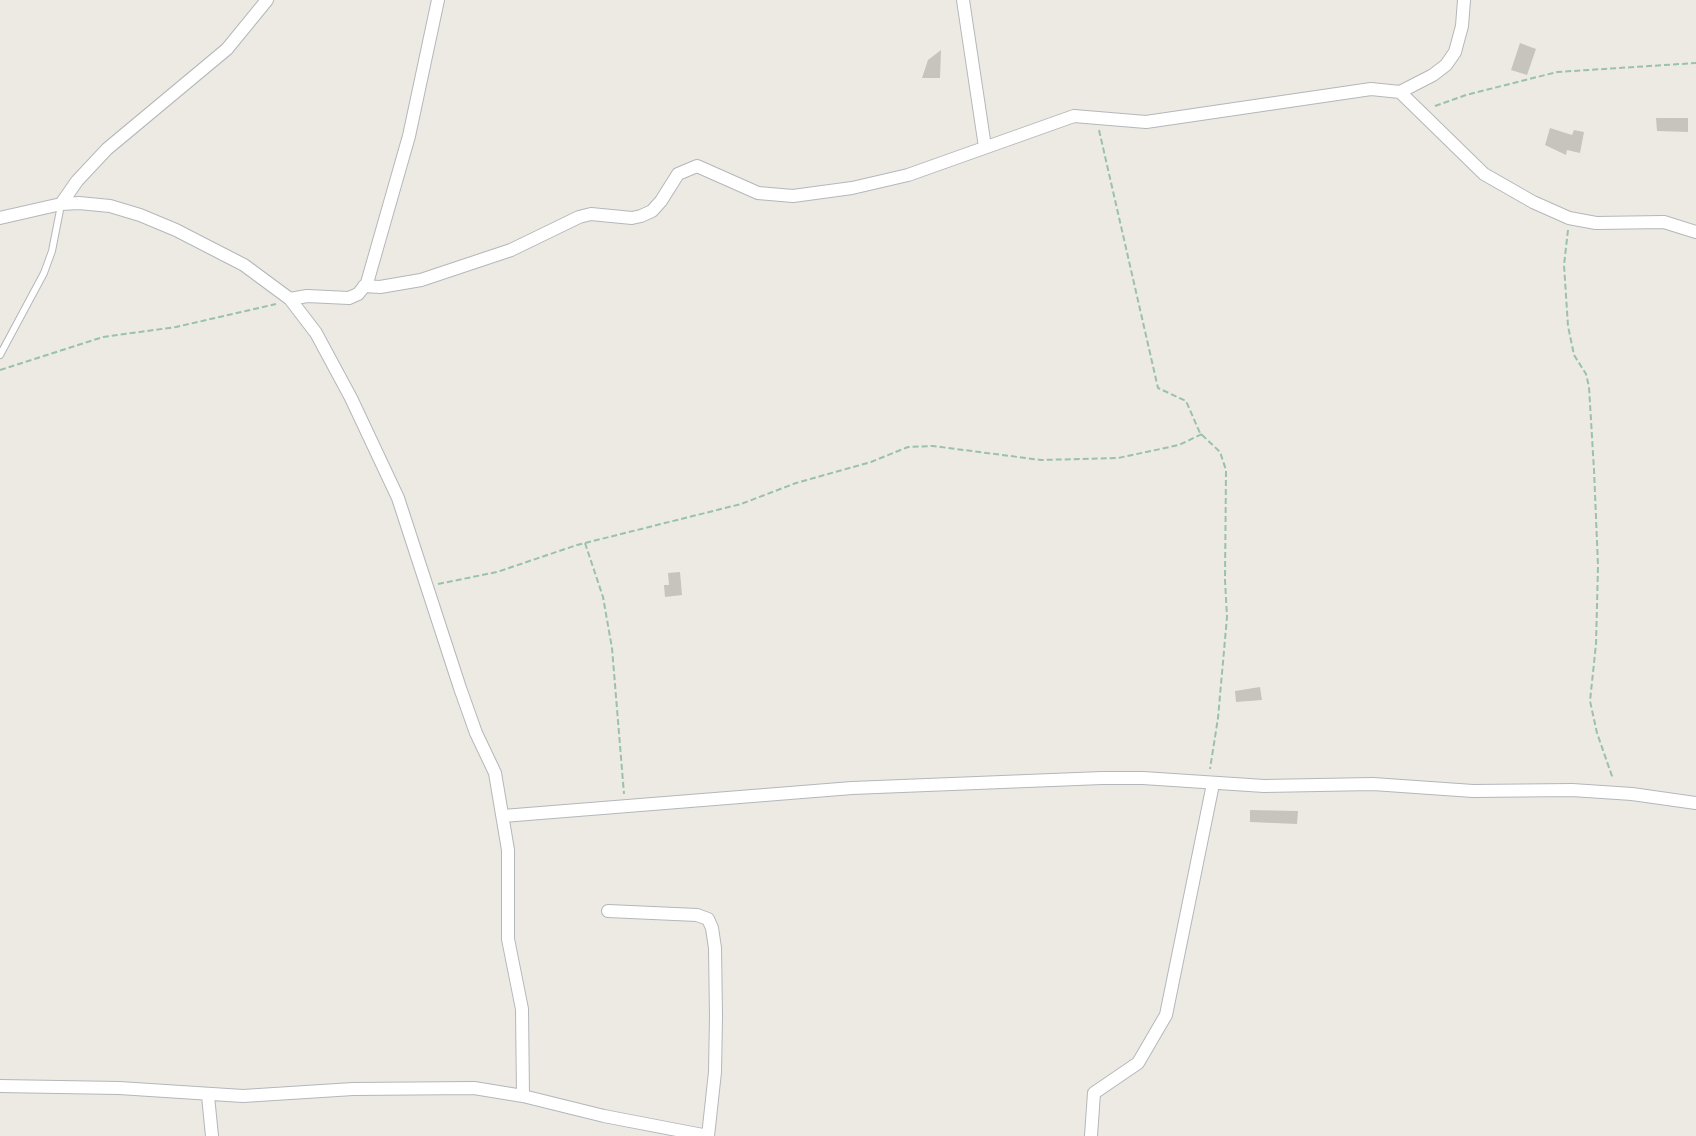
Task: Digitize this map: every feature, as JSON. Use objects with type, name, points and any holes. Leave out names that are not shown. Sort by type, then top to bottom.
[{"type":"street","points":[[61,204],[77,181],[107,149],[227,49],[267,0]]},
{"type":"street","points":[[290,299],[308,296],[349,298],[358,294],[364,286],[375,261],[409,136],[438,0]]},
{"type":"street","points":[[963,0],[985,147]]},
{"type":"street","points":[[1400,92],[1433,75],[1446,65],[1455,52],[1462,26],[1464,0]]},
{"type":"street","points":[[364,286],[380,287],[421,280],[512,250],[579,217],[591,214],[632,218],[641,216],[652,211],[661,201],[678,174],[697,166],[758,193],[793,196],[852,188],[908,175],[1074,116],[1146,122],[1345,91],[1380,88],[1400,92],[1484,174],[1533,202],[1569,218],[1596,223],[1664,222],[1696,232]]},
{"type":"street","points":[[0,218],[61,204],[110,206],[158,222],[244,265],[290,299],[315,333],[377,450],[398,498],[476,733],[495,773],[508,850],[508,939],[522,1009],[523,1096]]},
{"type":"street","points":[[503,816],[852,788],[1010,780],[1143,778],[1210,784],[1398,784],[1473,791],[1572,790],[1618,793],[1696,803]]},
{"type":"street","points":[[1091,1136],[1094,1093],[1138,1063],[1166,1015],[1210,784]]},
{"type":"street","points":[[0,1086],[119,1088],[208,1096],[288,1095],[353,1089],[474,1088],[523,1096],[708,1136],[715,1072],[716,1027],[715,948],[712,928],[708,920],[697,915],[609,911]]},
{"type":"street","points":[[208,1096],[212,1136]]},
{"type":"lane","points":[[0,355],[44,273],[61,204]]},
{"type":"path","points":[[1420,110],[1466,95],[1557,72],[1696,63]]},
{"type":"path","points":[[1095,116],[1158,388],[1186,401],[1202,435],[1220,452],[1226,481],[1227,617],[1210,784]]},
{"type":"path","points":[[1569,218],[1564,265],[1568,327],[1574,354],[1586,374],[1589,387],[1594,470],[1598,566],[1596,644],[1590,701],[1597,733],[1618,793]]},
{"type":"path","points":[[0,370],[102,337],[176,327],[237,315],[290,299]]},
{"type":"path","points":[[427,586],[497,572],[585,543],[741,504],[796,483],[871,462],[908,447],[933,446],[1041,460],[1118,458],[1179,445],[1202,435]]},
{"type":"path","points":[[585,543],[603,597],[612,648],[624,808]]},
{"type":"building","points":[[1520,43],[1536,49],[1527,75],[1511,70]]},
{"type":"building","points":[[941,50],[940,78],[922,78],[928,60]]},
{"type":"building","points":[[1656,118],[1688,118],[1688,132],[1657,131]]},
{"type":"building","points":[[1550,128],[1572,135],[1574,130],[1584,132],[1580,153],[1567,150],[1566,155],[1545,145]]},
{"type":"building","points":[[680,572],[682,595],[665,597],[664,585],[669,585],[668,573]]},
{"type":"building","points":[[1260,687],[1262,700],[1236,702],[1235,691]]},
{"type":"building","points":[[1250,810],[1298,811],[1297,824],[1250,822]]}]
